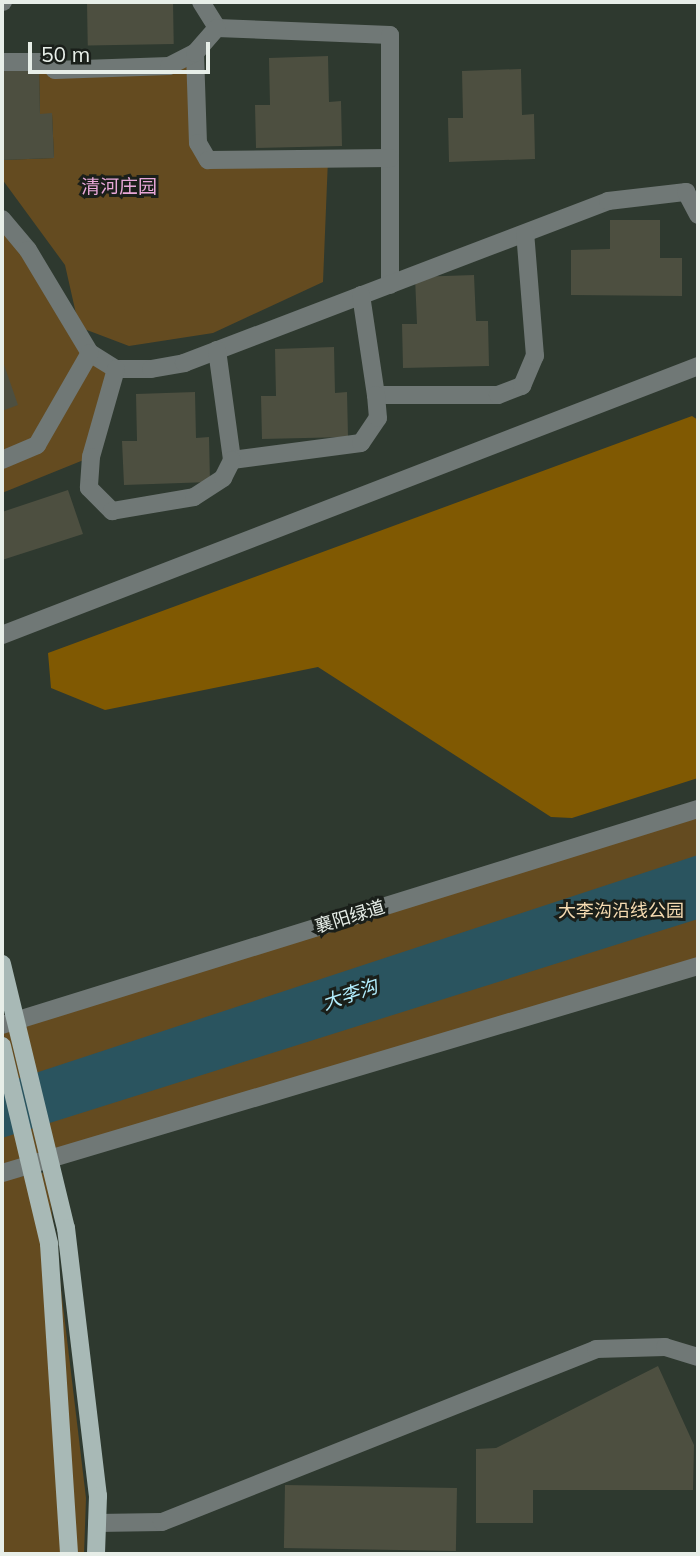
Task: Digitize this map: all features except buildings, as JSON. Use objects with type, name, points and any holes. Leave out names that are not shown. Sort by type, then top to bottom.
[{"type":"main road","points":[[2,964],[10,1023],[24,1039],[53,1159],[97,1523],[96,1554]]},
{"type":"main road","points":[[2,1046],[33,1164],[59,1338],[69,1554]]},
{"type":"street","points":[[201,2],[217,28]]},
{"type":"street","points":[[2,62],[47,62],[55,70],[169,66],[195,53],[217,28]]},
{"type":"street","points":[[217,28],[390,35],[390,285]]},
{"type":"street","points":[[195,53],[198,144],[208,160],[390,158]]},
{"type":"street","points":[[2,219],[28,250],[90,353],[116,369],[151,369],[217,350],[608,201],[654,193],[686,192],[698,215]]},
{"type":"street","points":[[376,395],[498,395],[522,386],[535,356],[525,233]]},
{"type":"street","points":[[232,460],[361,443],[378,418],[361,295]]},
{"type":"street","points":[[116,369],[91,457],[89,488],[112,511],[194,497],[223,478],[232,460],[217,350]]},
{"type":"street","points":[[2,460],[37,445],[90,353]]},
{"type":"street","points":[[2,635],[663,385],[698,366]]},
{"type":"street","name":"襄阳绿道","points":[[10,1023],[698,809]]},
{"type":"street","points":[[2,1173],[698,966]]},
{"type":"street","points":[[97,1523],[162,1522],[596,1349],[665,1347],[698,1357]]},
{"type":"green space","points":[[195,53],[201,154],[328,159],[323,282],[213,333],[129,346],[79,327],[65,265],[2,179],[2,160],[54,158],[52,114],[40,114],[39,69],[169,66]]},
{"type":"green space","points":[[2,221],[61,311],[116,369],[91,457],[2,493]]},
{"type":"green space","name":"大李沟沿线公园","points":[[698,809],[698,966],[2,1173],[2,1025]]},
{"type":"green space","points":[[47,1172],[86,1498],[84,1554],[2,1554],[2,1180]]},
{"type":"shaded area","points":[[692,416],[698,420],[698,778],[572,818],[551,817],[318,667],[105,710],[51,688],[48,653]]},
{"type":"water","name":"大李沟","points":[[698,855],[698,919],[2,1138],[2,1084]]},
{"type":"district","name":"清河庄园","points":[[119,187]]}]
